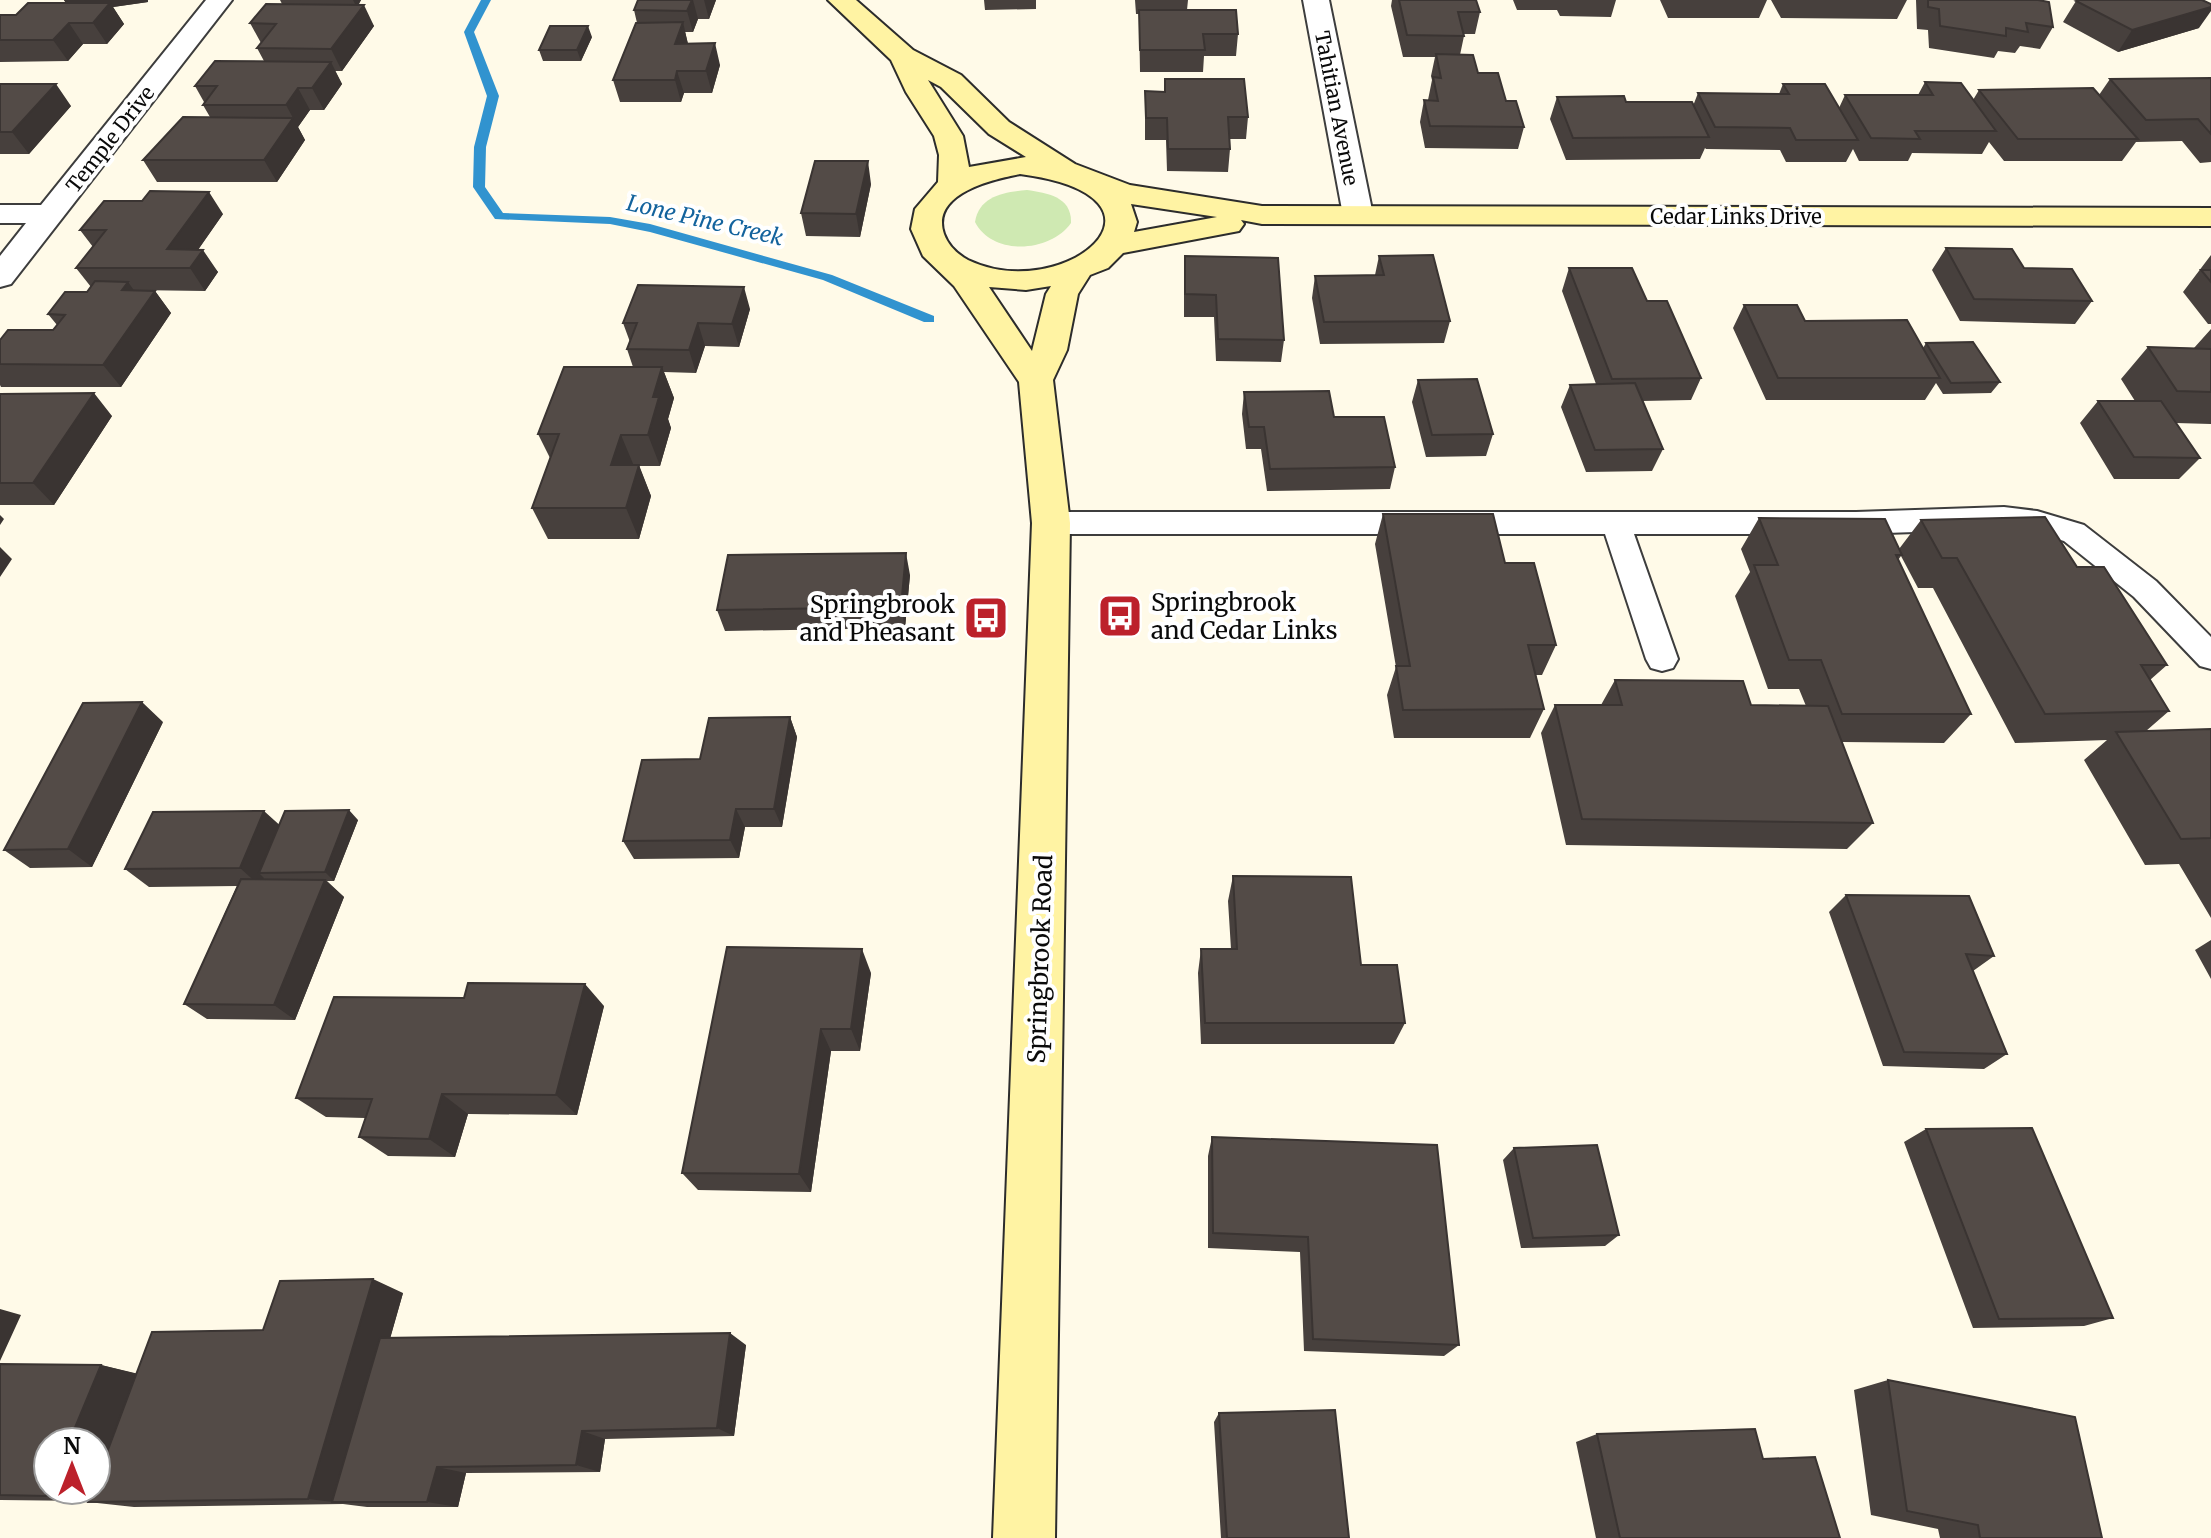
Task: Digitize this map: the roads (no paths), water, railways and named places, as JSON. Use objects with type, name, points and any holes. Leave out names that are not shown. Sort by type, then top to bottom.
[{"type":"street","name":"Temple Drive","points":[[0,277],[219,0]]},
{"type":"street","points":[[841,0],[903,56],[951,81],[999,128],[1068,170],[1106,188],[1117,201],[1122,216],[1121,231],[1113,245],[1078,270],[1054,277],[1000,279],[953,265]]},
{"type":"street","name":"Tahitian Avenue","points":[[1316,0],[1358,215]]},
{"type":"street","points":[[903,56],[923,97],[950,136],[955,161],[953,183]]},
{"type":"street","points":[[1036,380],[1009,349],[991,308],[932,246],[924,224],[932,202],[953,183],[995,167],[1045,166],[1068,170]]},
{"type":"street","name":"Cedar Links Drive","points":[[1106,188],[1150,201],[1220,206],[1262,215]]},
{"type":"street","points":[[0,214],[50,214]]},
{"type":"street","name":"Cedar Links Drive","points":[[1113,245],[1262,215],[2211,217]]},
{"type":"street","name":"Springbrook Road","points":[[1024,1538],[1051,523],[1036,380],[1050,350],[1062,294],[1078,270]]},
{"type":"lane","points":[[1051,523],[1856,523],[2004,518],[2037,522],[2074,533],[2145,589],[2211,657]]},
{"type":"lane","points":[[1616,523],[1662,659]]},
{"type":"waterway","name":"Lone Pine Creek","points":[[486,0],[469,32],[493,96],[480,147],[479,187],[499,216],[610,221],[650,228],[827,277],[929,319]]},
{"type":"place","name":"Springbrook and Cedar Links","points":[[1120,616]]},
{"type":"place","name":"Springbrook and Pheasant","points":[[986,618]]}]
